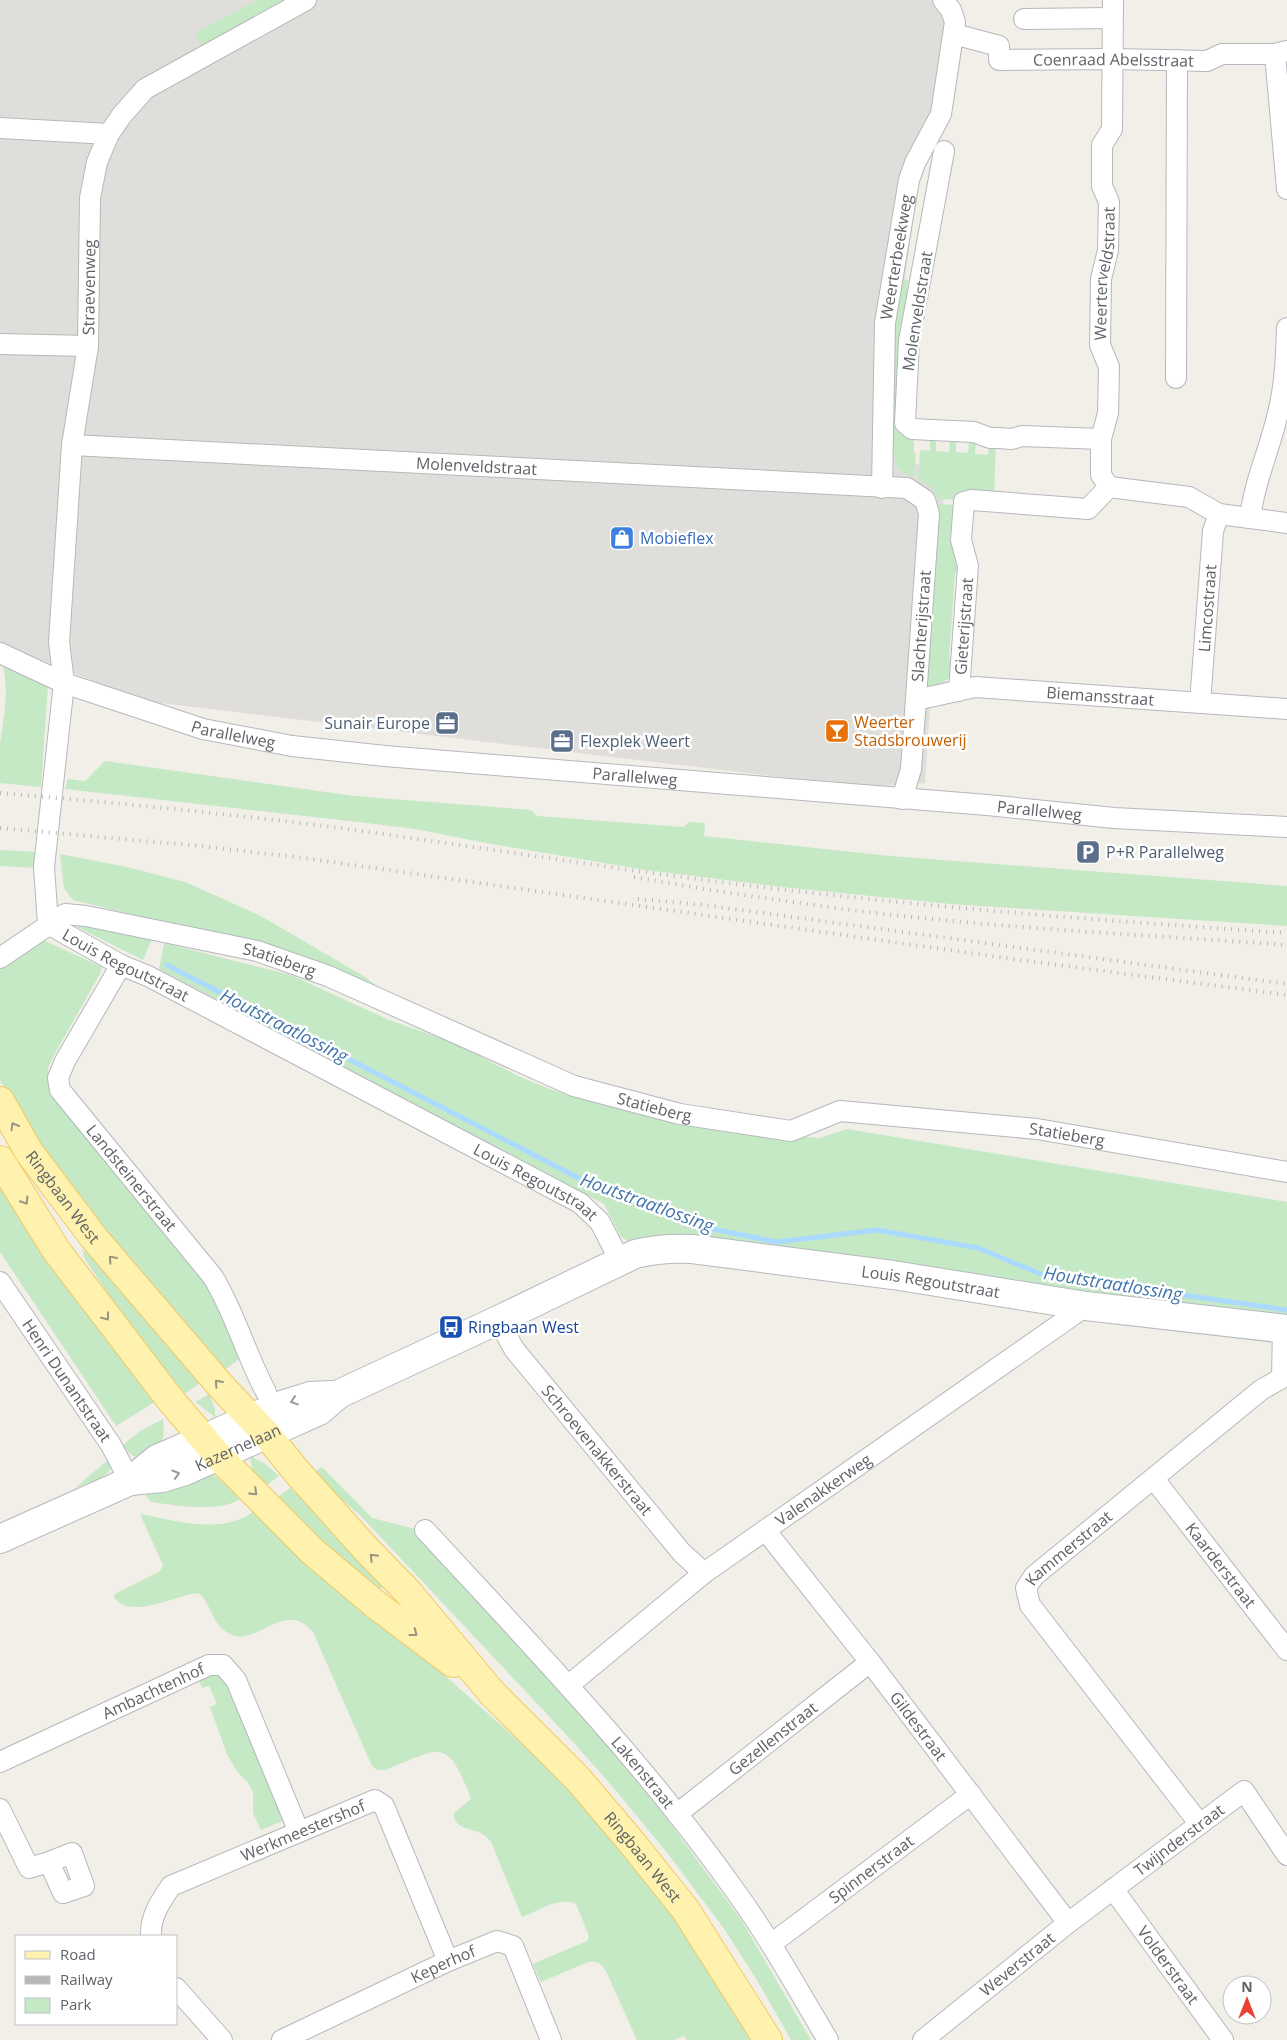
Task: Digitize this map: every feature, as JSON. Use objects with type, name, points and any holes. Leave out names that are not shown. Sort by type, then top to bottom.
[{"type":"main road","name":"Ringbaan West","points":[[0,1101],[29,1152],[94,1238],[219,1384],[260,1426],[343,1523],[408,1592],[492,1693],[578,1779],[673,1894],[690,1917],[768,2040]]},
{"type":"main road","name":"Ringbaan West","points":[[0,1160],[56,1250],[169,1398],[211,1448],[312,1551],[375,1604],[492,1693]]},
{"type":"street","name":"Straevenweg","points":[[64,684],[59,642],[72,445],[88,346],[90,198],[97,162],[109,134],[122,115],[146,89],[306,0]]},
{"type":"street","name":"Weerterbeekweg","points":[[882,488],[885,323],[909,180],[915,164],[941,114],[955,22],[951,10],[943,0]]},
{"type":"street","points":[[1024,18],[1112,9]]},
{"type":"street","name":"Weerterveldstraat","points":[[1109,487],[1101,475],[1100,439],[1108,413],[1109,367],[1100,345],[1101,278],[1108,250],[1109,202],[1102,186],[1102,145],[1112,129],[1114,59],[1112,9]]},
{"type":"street","name":"Coenraad Abelsstraat","points":[[954,34],[999,46],[999,60],[1114,59],[1208,61],[1222,54],[1281,53]]},
{"type":"street","points":[[1281,53],[1287,189]]},
{"type":"street","points":[[1176,60],[1176,378]]},
{"type":"street","points":[[0,128],[109,134]]},
{"type":"street","name":"Molenveldstraat","points":[[944,151],[909,341],[905,423],[912,429],[974,432],[990,438],[1012,439],[1022,436],[1100,439]]},
{"type":"street","points":[[1250,518],[1254,491],[1267,455],[1278,414],[1285,371],[1287,328]]},
{"type":"street","points":[[0,344],[88,346]]},
{"type":"street","name":"Molenveldstraat","points":[[72,445],[882,488]]},
{"type":"street","points":[[1109,487],[1189,497],[1219,514],[1287,524]]},
{"type":"street","name":"Gieterijstraat","points":[[959,691],[968,566],[961,540],[964,502],[972,500],[1088,509],[1109,487]]},
{"type":"street","name":"Slachterijstraat","points":[[882,488],[907,488],[925,500],[929,514],[911,769],[902,798]]},
{"type":"street","name":"Limcostraat","points":[[1200,703],[1213,530],[1219,514]]},
{"type":"street","name":"Parallelweg","points":[[0,652],[64,684],[202,729],[292,746],[1114,818],[1287,827]]},
{"type":"street","name":"Louis Regoutstraat","points":[[64,684],[44,867],[48,924],[121,965],[148,976],[580,1204],[600,1222],[620,1261],[650,1250],[670,1248],[692,1249],[893,1275],[1086,1306],[1285,1328]]},
{"type":"street","name":"Biemansstraat","points":[[916,700],[975,687],[1287,709]]},
{"type":"street","name":"Statieberg","points":[[0,958],[65,914],[86,916],[258,951],[328,976],[574,1086],[680,1114],[791,1131],[840,1111],[1037,1129],[1287,1172]]},
{"type":"street","name":"Landsteinerstraat","points":[[121,965],[65,1061],[58,1078],[60,1090],[213,1277],[225,1297],[255,1372],[266,1392]]},
{"type":"street","name":"Kazernelaan","points":[[0,1538],[130,1481],[162,1478],[185,1472],[211,1448],[260,1426],[318,1411],[338,1394],[620,1261]]},
{"type":"street","name":"Henri Dunantstraat","points":[[0,1282],[111,1445],[130,1481]]},
{"type":"street","name":"Valenakkerweg","points":[[569,1685],[704,1573],[1086,1306]]},
{"type":"street","name":"Schroevenakkerstraat","points":[[498,1320],[514,1349],[682,1553],[704,1573]]},
{"type":"street","name":"Kammerstraat","points":[[1199,1823],[1030,1605],[1026,1588],[1034,1576],[1261,1390],[1285,1379],[1285,1328]]},
{"type":"street","name":"Kaarderstraat","points":[[1154,1479],[1287,1650]]},
{"type":"street","name":"Lakenstraat","points":[[425,1530],[569,1685],[677,1814],[736,1892],[771,1944],[828,2040]]},
{"type":"street","name":"Gildestraat","points":[[765,1530],[870,1662],[1068,1924]]},
{"type":"street","name":"Gezellenstraat","points":[[677,1814],[870,1662]]},
{"type":"street","name":"Ambachtenhof","points":[[0,1762],[209,1665],[223,1665],[236,1680],[299,1832]]},
{"type":"street","name":"Twijnderstraat","points":[[1113,1889],[1244,1791],[1287,1855]]},
{"type":"street","name":"Spinnerstraat","points":[[771,1944],[971,1794]]},
{"type":"street","name":"Werkmeestershof","points":[[151,1935],[150,1928],[157,1906],[171,1886],[374,1800],[384,1806],[448,1961]]},
{"type":"street","points":[[0,1808],[29,1868],[50,1862]]},
{"type":"street","name":"Weverstraat","points":[[925,2039],[1113,1889]]},
{"type":"street","name":"Volderstraat","points":[[1113,1889],[1223,2040]]},
{"type":"street","name":"Keperhof","points":[[282,2040],[353,2008],[448,1961],[497,1941],[513,1946],[551,2040]]},
{"type":"street","points":[[178,1990],[222,2040]]},
{"type":"shaded area","points":[[0,0],[944,0],[954,12],[920,177],[899,316],[894,442],[944,490],[925,783],[864,787],[144,701],[0,644]]},
{"type":"green space","points":[[257,0],[290,0],[203,47],[195,33]]},
{"type":"green space","points":[[900,279],[908,280],[907,288],[912,295],[898,411],[891,411],[894,325]]},
{"type":"green space","points":[[891,418],[898,418],[897,429],[901,435],[913,437],[914,439],[914,453],[916,453],[914,477],[900,471],[896,465],[895,456],[890,456]]},
{"type":"green space","points":[[930,439],[936,440],[936,451],[949,452],[950,440],[956,441],[956,452],[968,453],[969,442],[976,442],[975,454],[988,455],[989,443],[996,444],[994,495],[959,493],[958,500],[938,499],[931,487],[918,478],[920,450],[930,451]]},
{"type":"green space","points":[[935,505],[957,505],[961,568],[955,573],[949,658],[954,664],[953,674],[940,687],[925,688]]},
{"type":"green space","points":[[3,666],[48,685],[41,787],[0,783],[0,744],[6,696]]},
{"type":"green space","points":[[105,761],[354,796],[531,810],[537,816],[683,827],[690,822],[705,823],[704,836],[890,856],[1287,886],[1287,926],[951,904],[791,888],[646,870],[415,829],[65,789],[68,779],[85,781]]},
{"type":"green space","points":[[0,850],[36,852],[35,868],[0,866]]},
{"type":"green space","points":[[60,854],[127,867],[185,882],[259,915],[365,977],[411,1013],[171,924],[73,900],[64,888]]},
{"type":"green space","points":[[69,923],[152,939],[143,960]]},
{"type":"green space","points":[[43,940],[102,967],[100,974],[54,1055],[48,1068],[49,1081],[209,1283],[242,1357],[219,1374],[31,1141],[0,1080],[0,968]]},
{"type":"green space","points":[[164,943],[291,975],[389,1020],[452,1042],[518,1076],[555,1091],[625,1110],[775,1135],[820,1138],[847,1129],[1287,1202],[1287,1317],[1042,1285],[632,1244],[621,1237],[604,1204],[159,969]]},
{"type":"green space","points":[[0,1179],[158,1400],[116,1426],[0,1252]]},
{"type":"green space","points":[[82,1250],[95,1259],[201,1383],[185,1393],[148,1354],[85,1259]]},
{"type":"green space","points":[[209,1394],[215,1409],[215,1417],[195,1402]]},
{"type":"green space","points":[[163,1419],[164,1435],[159,1445],[143,1456],[136,1457],[129,1453],[123,1445],[140,1431]]},
{"type":"green space","points":[[250,1456],[264,1463],[279,1476],[263,1488],[252,1470]]},
{"type":"green space","points":[[109,1459],[110,1470],[106,1474],[101,1478],[75,1488]]},
{"type":"green space","points":[[322,1467],[372,1518],[415,1529],[498,1619],[587,1721],[658,1807],[742,1921],[811,2040],[791,2040],[757,1980],[725,1930],[672,1859],[618,1793],[575,1744],[360,1515],[312,1474]]},
{"type":"green space","points":[[214,1475],[242,1497],[224,1505],[199,1507],[151,1502],[144,1493]]},
{"type":"green space","points":[[290,1488],[317,1513],[382,1587],[379,1590],[274,1500]]},
{"type":"green space","points":[[257,1509],[566,1783],[672,1908],[756,2040],[687,2040],[684,2036],[674,2040],[637,2040],[606,1971],[597,1962],[588,1962],[541,1982],[533,1964],[587,1941],[589,1936],[576,1904],[569,1902],[556,1903],[522,1917],[491,1842],[481,1833],[459,1825],[454,1818],[454,1813],[471,1799],[463,1778],[448,1756],[440,1752],[430,1753],[385,1770],[378,1770],[372,1766],[313,1632],[302,1623],[291,1620],[281,1621],[249,1635],[239,1636],[228,1633],[219,1625],[199,1593],[142,1607],[131,1607],[122,1604],[114,1597],[115,1594],[160,1571],[163,1565],[140,1514],[185,1523],[216,1524],[231,1522],[245,1517]]},
{"type":"green space","points":[[218,1674],[223,1678],[285,1820],[261,1830],[253,1813],[253,1792],[248,1783],[236,1770],[227,1754],[210,1707],[217,1704],[209,1686],[202,1688],[199,1680]]},
{"type":"waterway","name":"Houtstraatlossing","points":[[167,965],[592,1185],[698,1226],[777,1242],[877,1230],[978,1248],[1043,1275],[1287,1310]]},
{"type":"railway","points":[[0,793],[317,825],[704,880],[850,897],[1068,917],[1287,933]]},
{"type":"railway","points":[[0,828],[200,846],[304,858],[1012,959],[1287,995]]},
{"type":"railway","points":[[634,877],[836,908],[948,921],[1287,945]]},
{"type":"railway","points":[[638,899],[704,905],[1287,984]]},
{"type":"place","name":"Mobieflex","points":[[622,538]]},
{"type":"place","name":"Sunair Europe","points":[[447,723]]},
{"type":"place","name":"Weerter Stadsbrouwerij","points":[[837,731]]},
{"type":"place","name":"Flexplek Weert","points":[[562,741]]},
{"type":"place","name":"P+R Parallelweg","points":[[1088,852]]},
{"type":"place","name":"Ringbaan West","points":[[451,1327]]}]
